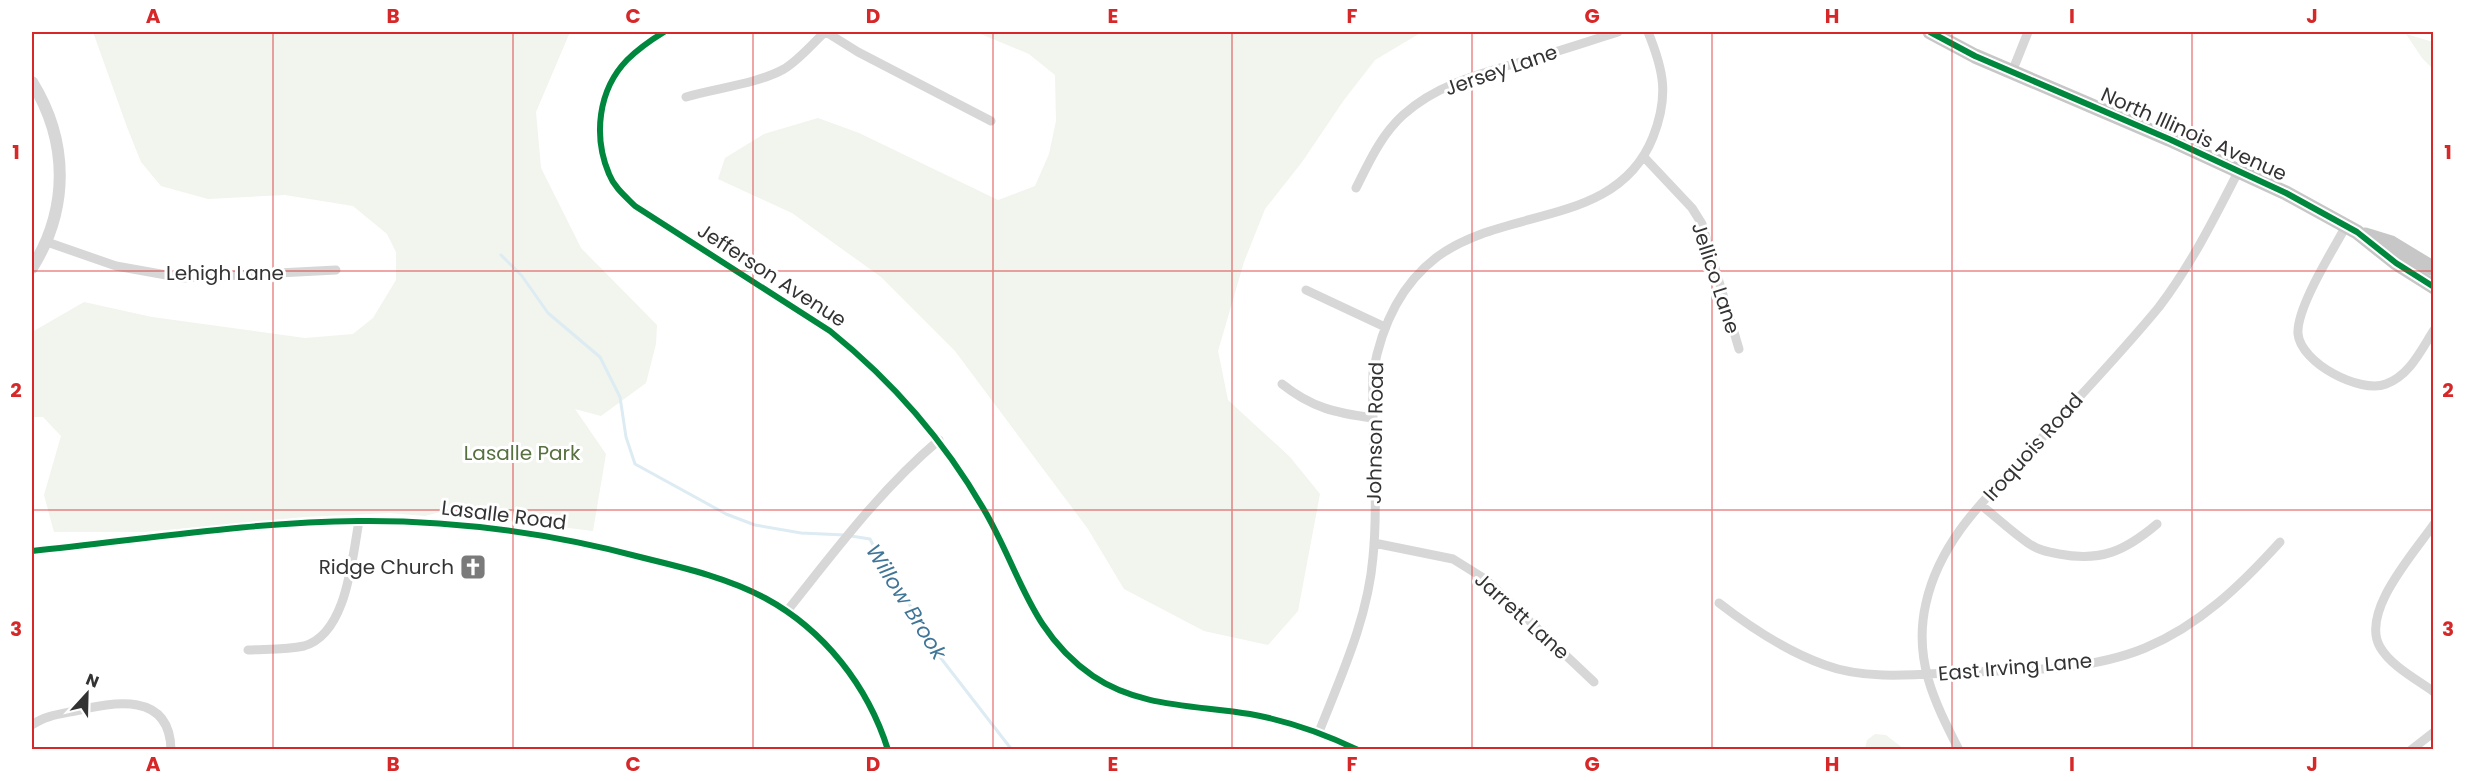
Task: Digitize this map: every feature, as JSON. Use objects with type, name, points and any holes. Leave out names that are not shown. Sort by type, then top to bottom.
[{"type":"highway","name":"North Illinois Avenue","points":[[1930,32],[2012,72],[2239,170],[2351,229],[2433,287]]},
{"type":"highway","points":[[2351,229],[2391,243],[2433,270]]},
{"type":"street","name":"Jefferson Avenue","points":[[664,32],[626,61],[616,73],[604,101],[599,127],[601,150],[609,175],[618,190],[642,211],[830,330],[882,376],[939,440],[984,510],[1044,628],[1071,658],[1094,676],[1132,695],[1149,700],[1249,714],[1319,732],[1358,750]]},
{"type":"street","points":[[686,97],[765,77],[781,70],[825,32],[858,52],[991,121]]},
{"type":"street","name":"Jersey Lane","points":[[1356,188],[1374,151],[1388,130],[1402,116],[1434,93],[1452,84],[1618,32]]},
{"type":"street","name":"Johnson Road","points":[[1319,732],[1362,616],[1368,592],[1374,543],[1373,373],[1377,348],[1385,327],[1406,289],[1438,256],[1481,233],[1576,206],[1598,197],[1616,186],[1643,156],[1657,125],[1663,95],[1660,62],[1648,32]]},
{"type":"street","points":[[2012,72],[2028,32]]},
{"type":"street","points":[[32,82],[47,110],[59,153],[60,195],[47,242],[32,268]]},
{"type":"street","name":"Jellico Lane","points":[[1643,156],[1692,208],[1702,224],[1739,349]]},
{"type":"street","name":"Iroquois Road","points":[[1959,750],[1939,711],[1925,674],[1922,625],[1933,578],[1944,552],[1981,505],[2159,306],[2188,265],[2239,170]]},
{"type":"street","points":[[2351,229],[2303,310],[2298,333],[2304,350],[2314,360],[2346,380],[2375,386],[2387,384],[2403,374],[2417,358],[2433,330]]},
{"type":"street","name":"Lehigh Lane","points":[[47,242],[116,266],[183,278],[336,270]]},
{"type":"street","points":[[1306,290],[1385,327]]},
{"type":"street","points":[[1282,384],[1315,406],[1338,413],[1373,418]]},
{"type":"street","points":[[787,611],[878,498],[907,467],[939,440]]},
{"type":"street","points":[[1981,505],[2029,544],[2044,551],[2077,558],[2106,555],[2126,548],[2157,524]]},
{"type":"street","points":[[248,650],[304,645],[317,640],[329,630],[341,605],[359,521]]},
{"type":"street","name":"Lasalle Road","points":[[32,551],[290,524],[359,521],[453,524],[580,541],[709,576],[747,590],[787,611],[829,648],[850,674],[869,702],[888,750]]},
{"type":"street","points":[[2433,525],[2381,603],[2374,627],[2376,638],[2384,652],[2433,692]]},
{"type":"street","name":"East Irving Lane","points":[[1719,603],[1749,625],[1826,666],[1871,674],[1925,674],[2069,667],[2123,656],[2145,648],[2199,618],[2230,594],[2280,542]]},
{"type":"street","name":"Jarrett Lane","points":[[1374,543],[1437,554],[1465,565],[1485,579],[1594,682]]},
{"type":"street","points":[[32,725],[40,719],[83,709],[131,702],[155,712],[164,722],[169,733],[171,750]]},
{"type":"street","points":[[2411,750],[2433,732]]},
{"type":"green space","name":"Lasalle Park","points":[[93,32],[570,32],[536,112],[541,168],[581,248],[657,325],[656,344],[646,383],[601,416],[575,409],[606,454],[593,531],[440,512],[425,516],[390,513],[304,517],[145,532],[54,532],[44,495],[61,436],[43,417],[32,417],[32,332],[84,302],[152,317],[305,338],[353,334],[373,318],[396,280],[396,252],[387,234],[353,206],[285,195],[208,199],[161,186],[141,162]]},
{"type":"green space","points":[[976,32],[1422,32],[1375,60],[1344,100],[1302,162],[1265,209],[1244,262],[1218,351],[1228,400],[1290,457],[1320,494],[1298,611],[1268,645],[1204,631],[1124,589],[1088,529],[955,351],[881,277],[792,213],[718,179],[725,158],[764,134],[818,118],[859,133],[998,200],[1035,186],[1049,154],[1056,121],[1055,75],[1029,54]]},
{"type":"green space","points":[[2406,34],[2433,42],[2433,69],[2422,58]]},
{"type":"green space","points":[[1875,734],[1886,735],[1904,749],[1865,749],[1867,740]]},
{"type":"waterway","name":"Willow Brook","points":[[501,255],[522,276],[548,313],[600,357],[620,397],[626,437],[635,464],[726,514],[755,525],[801,533],[845,535]]},
{"type":"waterway","name":"Willow Brook","points":[[851,536],[870,539],[887,573],[906,598],[933,648],[1012,750]]},
{"type":"cycle path","points":[[664,32],[627,60],[617,72],[604,99],[601,114],[601,144],[604,159],[614,183],[635,206],[830,331],[895,391],[915,412],[951,458],[996,531],[1040,620],[1071,659],[1093,676],[1130,694],[1169,704],[1250,714],[1278,720],[1332,738],[1358,750]]},
{"type":"cycle path","points":[[1930,32],[1975,56],[2169,139],[2286,193],[2357,232],[2396,263],[2434,287]]},
{"type":"cycle path","points":[[32,551],[235,528],[358,521],[430,523],[502,530],[609,549],[721,579],[751,591],[786,611],[825,643],[856,682],[869,704],[888,750]]},
{"type":"place","name":"Ridge Church","points":[[473,567]]}]
